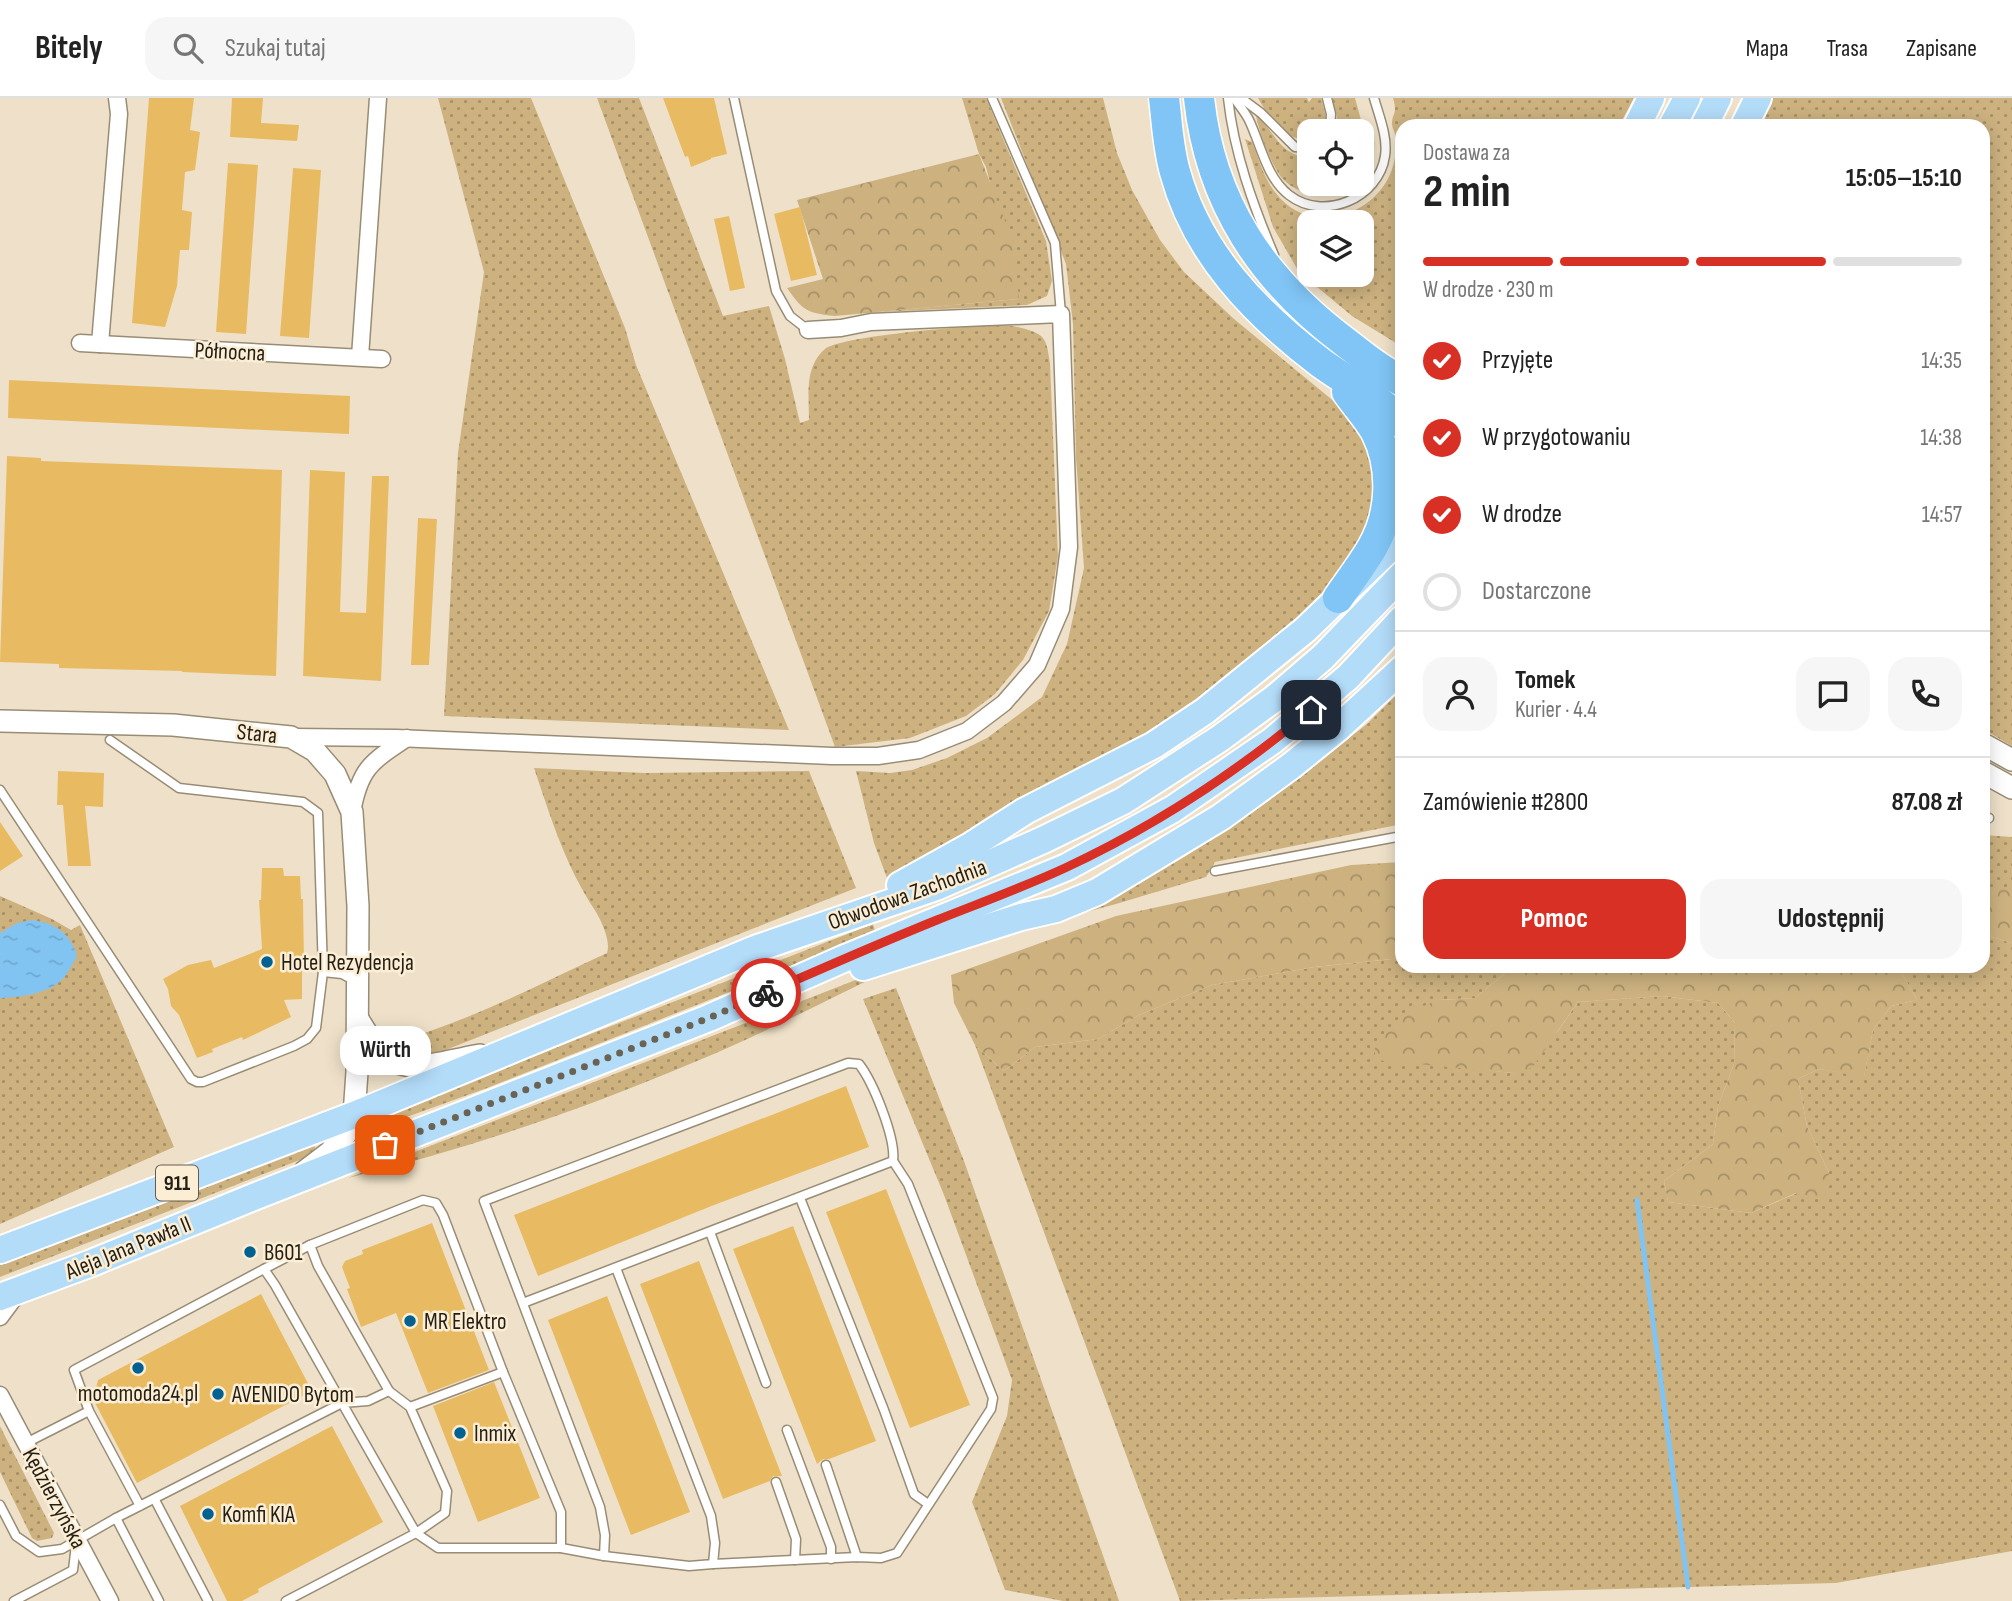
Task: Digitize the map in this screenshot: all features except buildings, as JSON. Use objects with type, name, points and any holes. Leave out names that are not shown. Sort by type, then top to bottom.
[{"type":"highway","points":[[1164,98],[1172,160],[1180,189],[1194,223],[1215,259],[1266,317],[1333,372],[1395,416]]},
{"type":"highway","points":[[1199,98],[1209,154],[1222,193],[1246,239],[1267,270],[1301,306],[1339,337],[1395,376]]},
{"type":"highway","points":[[1246,239],[1330,314],[1368,340],[1395,353]]},
{"type":"highway","points":[[1333,372],[1374,429],[1384,451],[1389,475],[1385,518],[1380,532],[1338,598]]},
{"type":"main road","points":[[1640,119],[1651,98]]},
{"type":"main road","points":[[1676,119],[1687,98]]},
{"type":"main road","points":[[1708,119],[1718,98]]},
{"type":"main road","points":[[1748,119],[1758,98]]},
{"type":"main road","points":[[841,918],[953,857],[1025,811],[1154,745],[1243,682],[1305,630],[1395,540]]},
{"type":"main road","name":"Obwodowa Zachodnia","points":[[354,1115],[743,954],[960,877],[1123,801],[1219,739],[1275,698],[1323,657],[1394,584]]},
{"type":"main road","name":"Obwodowa Zachodnia","points":[[256,1196],[709,1018],[843,959],[1042,878],[1135,831],[1212,784],[1289,728],[1348,677],[1395,627]]},
{"type":"main road","points":[[709,1018],[966,934],[1056,909],[1097,892],[1222,817],[1291,766],[1395,675]]},
{"type":"main road","name":"Aleja Jana Pawła II","points":[[0,1250],[354,1115]]},
{"type":"main road","name":"Aleja Jana Pawła II","points":[[11,1293],[256,1196]]},
{"type":"street","points":[[100,344],[119,114],[117,98]]},
{"type":"street","points":[[360,357],[378,98]]},
{"type":"street","points":[[291,737],[407,738],[878,756],[919,750],[967,731],[1003,703],[1037,665],[1061,609],[1069,547],[1061,314],[871,322],[841,328],[808,330]]},
{"type":"street","name":"Północna","points":[[80,344],[382,359]]},
{"type":"street","name":"Stara","points":[[0,721],[110,732],[173,725],[291,737],[315,751],[335,774],[352,812],[358,906],[358,1019],[354,1115],[346,1134],[330,1152],[307,1170],[256,1196]]},
{"type":"street","points":[[352,812],[356,790],[368,767],[407,738]]},
{"type":"street","points":[[1990,748],[2012,760]]},
{"type":"street","points":[[1990,776],[2012,788]]},
{"type":"street","points":[[358,1019],[370,1040],[385,1056],[399,1065],[416,1068],[511,1050]]},
{"type":"street","points":[[0,1317],[11,1293]]},
{"type":"street","name":"Kędzierzyńska","points":[[0,1395],[110,1601]]},
{"type":"lane","points":[[734,98],[776,291],[790,316],[808,330]]},
{"type":"lane","points":[[992,98],[1055,243],[1061,314]]},
{"type":"lane","points":[[1228,98],[1235,142],[1254,209],[1279,268]]},
{"type":"lane","points":[[1234,98],[1248,119],[1269,170],[1280,187],[1306,204],[1330,206],[1363,193],[1378,176],[1386,143],[1374,98]]},
{"type":"lane","points":[[1241,98],[1297,147]]},
{"type":"lane","points":[[1327,98],[1331,119]]},
{"type":"lane","points":[[0,790],[191,1079],[203,1082],[307,1039],[316,1028],[323,972],[318,813],[303,802],[180,789],[110,732]]},
{"type":"lane","points":[[1215,871],[1395,837]]},
{"type":"lane","points":[[323,972],[342,974],[354,979],[358,987]]},
{"type":"lane","points":[[264,1269],[416,1533],[438,1548],[561,1548],[604,1556],[689,1566],[881,1558],[897,1553],[991,1409],[993,1398],[908,1184],[894,1161],[895,1148],[868,1076],[859,1064],[848,1063],[484,1202],[600,1507],[605,1535],[604,1556]]},
{"type":"lane","points":[[523,1303],[894,1161]]},
{"type":"lane","points":[[800,1198],[884,1410],[914,1494],[928,1504]]},
{"type":"lane","points":[[140,1506],[89,1411],[74,1370],[310,1245],[422,1200],[436,1203],[443,1215],[503,1372],[561,1512],[561,1548]]},
{"type":"lane","points":[[710,1232],[766,1383]]},
{"type":"lane","points":[[286,1601],[416,1533],[445,1513],[447,1491],[410,1407],[388,1391],[318,1266],[310,1245]]},
{"type":"lane","points":[[616,1268],[711,1516],[715,1543],[713,1564]]},
{"type":"lane","points":[[410,1407],[503,1372]]},
{"type":"lane","points":[[0,1505],[16,1536],[39,1552],[62,1549],[116,1518],[342,1403],[368,1401],[388,1391]]},
{"type":"lane","points":[[26,1443],[89,1411]]},
{"type":"lane","points":[[787,1430],[831,1548],[831,1559]]},
{"type":"lane","points":[[826,1465],[857,1557]]},
{"type":"lane","points":[[776,1482],[796,1539],[795,1560]]},
{"type":"lane","points":[[155,1500],[208,1601]]},
{"type":"lane","points":[[116,1518],[159,1601]]},
{"type":"lane","points":[[15,1601],[73,1570],[77,1539]]},
{"type":"green space","points":[[438,98],[531,98],[625,328],[636,365],[789,730],[444,716],[458,453],[484,272]]},
{"type":"green space","points":[[597,98],[639,98],[723,316],[769,306],[800,423],[809,420],[809,382],[814,364],[825,349],[836,344],[915,332],[998,326],[1025,329],[1044,339],[1050,363],[1058,556],[1049,611],[1023,660],[995,694],[966,716],[910,738],[835,747]]},
{"type":"green space","points":[[962,98],[986,98],[1046,241],[1052,281],[1047,296],[1027,305],[878,312],[1019,299],[986,167],[979,154]]},
{"type":"green space","points":[[1001,98],[1103,98],[1117,153],[1132,190],[1160,240],[1184,272],[1234,319],[1347,412],[1370,444],[1376,515],[1328,589],[1262,650],[1208,693],[1153,731],[921,864],[887,878],[874,843],[856,771],[890,773],[912,770],[947,758],[987,738],[1042,697],[1067,644],[1084,568],[1076,458],[1073,324],[1066,264]]},
{"type":"green space","points":[[1258,98],[1307,98],[1309,102],[1312,98],[1321,98],[1325,119],[1297,119],[1297,138],[1279,126]]},
{"type":"green space","points":[[1332,98],[1355,98],[1361,119],[1337,119]]},
{"type":"green space","points":[[1393,98],[1634,98],[1623,119],[1395,119],[1395,134]]},
{"type":"green space","points":[[1773,98],[2012,98],[2012,746],[1990,733],[1990,119],[1762,119]]},
{"type":"green space","points":[[1256,115],[1284,148],[1297,155],[1297,189],[1281,177],[1262,138]]},
{"type":"green space","points":[[1245,139],[1252,142],[1275,193],[1295,210],[1297,269],[1273,227]]},
{"type":"green space","points":[[979,154],[1014,244],[1019,299],[835,316],[806,309],[787,288],[823,279],[797,200]]},
{"type":"green space","points":[[1395,154],[1395,342],[1352,316],[1317,287],[1374,287],[1374,210],[1354,210],[1375,196],[1386,182]]},
{"type":"green space","points":[[1395,696],[1395,825],[1215,862],[1206,877],[1057,920],[1125,892],[1192,852],[1279,792],[1367,724]]},
{"type":"green space","points":[[534,768],[645,773],[809,771],[856,888],[428,1057],[394,1042],[476,1013],[607,953],[608,943],[603,926],[568,860]]},
{"type":"green space","points":[[1990,835],[2012,837],[2012,888],[1995,888],[1990,900]]},
{"type":"green space","points":[[1395,862],[1395,959],[1314,967],[1212,985],[1139,1015],[1098,1039],[1035,1047],[1004,1071],[975,1045],[954,1003],[951,975],[1116,916],[1351,865]]},
{"type":"green space","points":[[1995,888],[2012,888],[2012,943],[1992,937],[1990,933],[1990,898]]},
{"type":"green space","points":[[0,896],[71,930],[80,925],[174,1147],[0,1224]]},
{"type":"green space","points":[[873,924],[876,934],[487,1088],[379,1127],[373,1128],[369,1125],[370,1120]]},
{"type":"green space","points":[[1990,934],[1992,937],[2012,943],[2012,1551],[1836,1583],[1180,1601],[975,1045],[1004,1071],[1035,1047],[1098,1039],[1139,1015],[1212,985],[1314,967],[1395,959],[1395,973],[1505,973],[1475,998],[1438,1000],[1458,1067],[1513,1073],[1558,1031],[1578,1002],[1662,996],[1718,1003],[1735,1023],[1734,1064],[1718,1106],[1713,1144],[1664,1181],[1668,1202],[1751,1213],[1797,1193],[1829,1173],[1807,1126],[1798,1079],[1819,1069],[1864,1076],[1873,1030],[1891,1006],[1917,1000],[1902,973],[1990,973]]},
{"type":"green space","points":[[889,967],[890,970],[746,1040],[612,1095],[481,1141],[348,1178]]},
{"type":"green space","points":[[1505,973],[1902,973],[1917,1000],[1891,1006],[1873,1030],[1864,1077],[1819,1069],[1798,1079],[1807,1126],[1829,1173],[1824,1199],[1796,1193],[1751,1213],[1668,1202],[1664,1181],[1713,1144],[1718,1106],[1734,1064],[1735,1023],[1718,1003],[1662,996],[1578,1002],[1532,1068],[1513,1073],[1375,1060],[1375,1042],[1409,1012],[1438,1000],[1475,998]]},
{"type":"green space","points":[[896,988],[964,1161],[1119,1601],[1063,1601],[1005,1590],[972,1502],[1007,1416],[1012,1380],[944,1195],[863,999]]},
{"type":"green space","points":[[308,1142],[314,1143],[315,1148],[310,1156],[0,1277],[0,1264]]},
{"type":"green space","points":[[0,1426],[54,1533],[52,1538],[37,1541],[32,1538],[0,1472]]},
{"type":"water","points":[[32,920],[60,930],[70,941],[77,956],[65,976],[52,987],[26,995],[0,998],[0,933],[17,923]]},
{"type":"waterway","points":[[1637,1200],[1688,1587]]},
{"type":"way so far","points":[[385,1145],[766,993]]},
{"type":"place","name":"Hotel Rezydencja","points":[[267,962]]},
{"type":"place","name":"Würth","points":[[385,1145]]},
{"type":"place","name":"B601","points":[[250,1252]]},
{"type":"place","name":"MR Elektro","points":[[410,1321]]},
{"type":"place","name":"motomoda24.pl","points":[[138,1368]]},
{"type":"place","name":"AVENIDO Bytom","points":[[218,1394]]},
{"type":"place","name":"Inmix","points":[[460,1433]]},
{"type":"place","name":"Komfi KIA","points":[[208,1514]]},
{"type":"route","points":[[766,993],[1067,867],[1135,831],[1212,784],[1311,710]]}]
